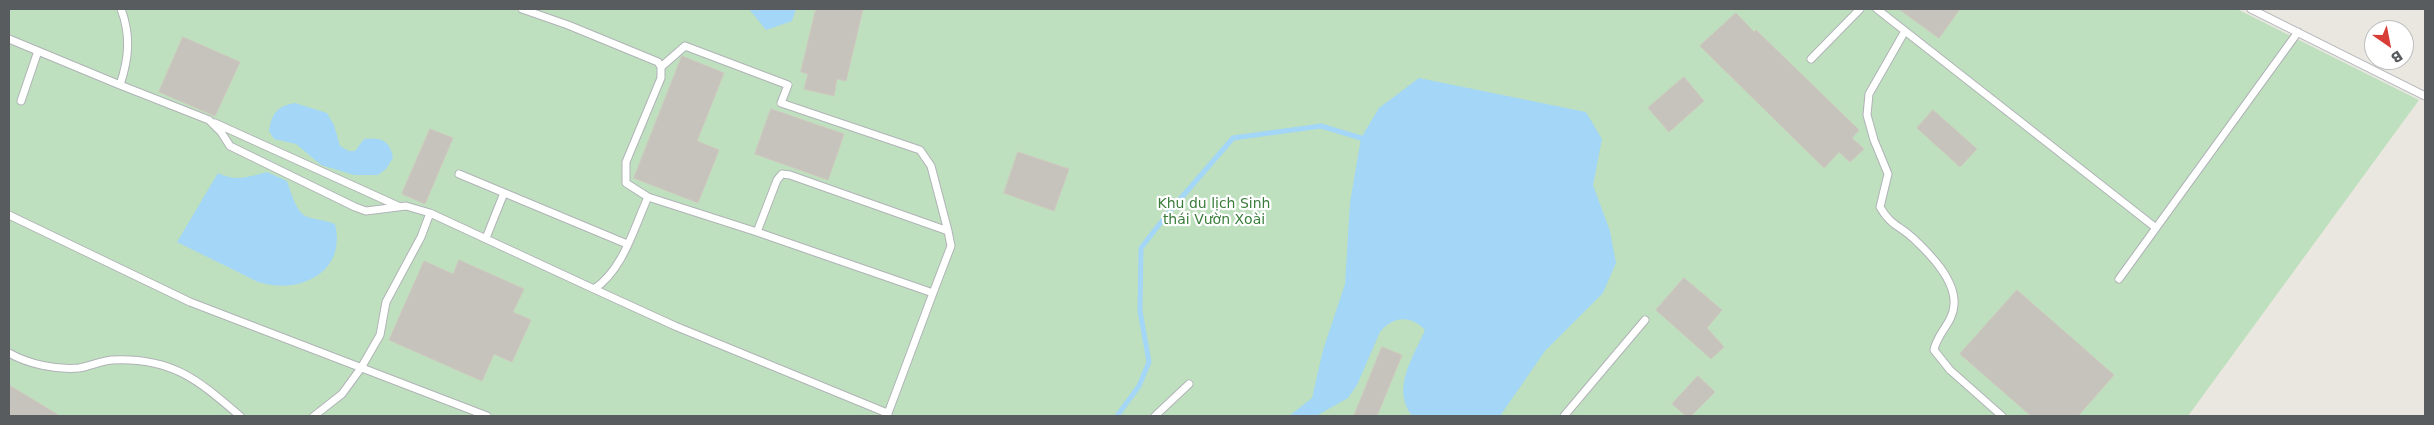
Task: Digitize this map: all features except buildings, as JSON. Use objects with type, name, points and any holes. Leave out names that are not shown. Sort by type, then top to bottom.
[{"type":"lane","points":[[120,85],[127,55],[128,27],[121,9]]},
{"type":"lane","points":[[522,9],[648,57],[658,62],[661,67],[661,78],[626,162],[624,172],[626,183],[648,198],[758,232],[933,293]]},
{"type":"lane","points":[[1811,59],[1860,9]]},
{"type":"lane","points":[[1877,9],[2156,228]]},
{"type":"lane","points":[[2251,9],[2425,96]]},
{"type":"lane","points":[[1905,31],[1869,94],[1867,115],[1874,140],[1888,174],[1880,208],[1889,222],[1912,237],[1935,262],[1947,279],[1953,296],[1954,306],[1948,323],[1936,339],[1934,350],[1950,370],[2002,416]]},
{"type":"lane","points":[[2119,279],[2298,32]]},
{"type":"lane","points":[[9,39],[209,120],[399,207]]},
{"type":"lane","points":[[209,120],[230,146],[355,207],[366,211],[406,206],[430,213],[675,326],[887,415],[951,246],[931,166],[920,150],[781,103],[788,85],[685,46],[661,67]]},
{"type":"lane","points":[[21,101],[38,51]]},
{"type":"lane","points":[[459,174],[627,244]]},
{"type":"lane","points":[[758,232],[782,174],[790,174],[948,231]]},
{"type":"lane","points":[[486,238],[504,193]]},
{"type":"lane","points":[[594,289],[603,283],[621,258],[648,198]]},
{"type":"lane","points":[[314,416],[342,394],[361,368],[380,335],[386,302],[421,237],[430,213]]},
{"type":"lane","points":[[9,215],[190,302],[487,416]]},
{"type":"lane","points":[[1564,416],[1645,320]]},
{"type":"lane","points":[[9,353],[47,367],[78,368],[111,360],[147,362],[177,370],[200,382],[240,416]]},
{"type":"lane","points":[[1155,416],[1189,384]]},
{"type":"green space","name":"Khu du lịch Sinh thái Vườn Xoài","points":[[9,9],[2237,9],[2419,100],[2188,416],[9,416]]},
{"type":"water","points":[[749,9],[796,9],[792,21],[766,30]]},
{"type":"water","points":[[1419,78],[1586,112],[1602,139],[1593,185],[1610,231],[1616,263],[1603,293],[1545,351],[1500,416],[1412,416],[1403,395],[1404,384],[1410,362],[1425,330],[1414,322],[1402,319],[1396,320],[1380,332],[1357,385],[1348,398],[1316,416],[1289,416],[1312,398],[1323,350],[1345,284],[1350,203],[1361,138],[1379,108]]},
{"type":"water","points":[[295,103],[327,113],[334,125],[340,146],[349,151],[355,151],[364,139],[380,139],[384,141],[390,147],[393,158],[386,169],[378,175],[354,175],[321,165],[296,144],[274,139],[269,131],[276,111],[284,106]]},
{"type":"water","points":[[267,172],[287,181],[294,202],[300,212],[311,218],[335,224],[337,241],[334,256],[327,267],[316,276],[304,282],[274,285],[258,282],[177,242],[218,173],[236,178]]},
{"type":"waterway","points":[[1117,416],[1139,386],[1149,362],[1140,311],[1141,248],[1169,212],[1233,138],[1321,126],[1361,138]]}]
